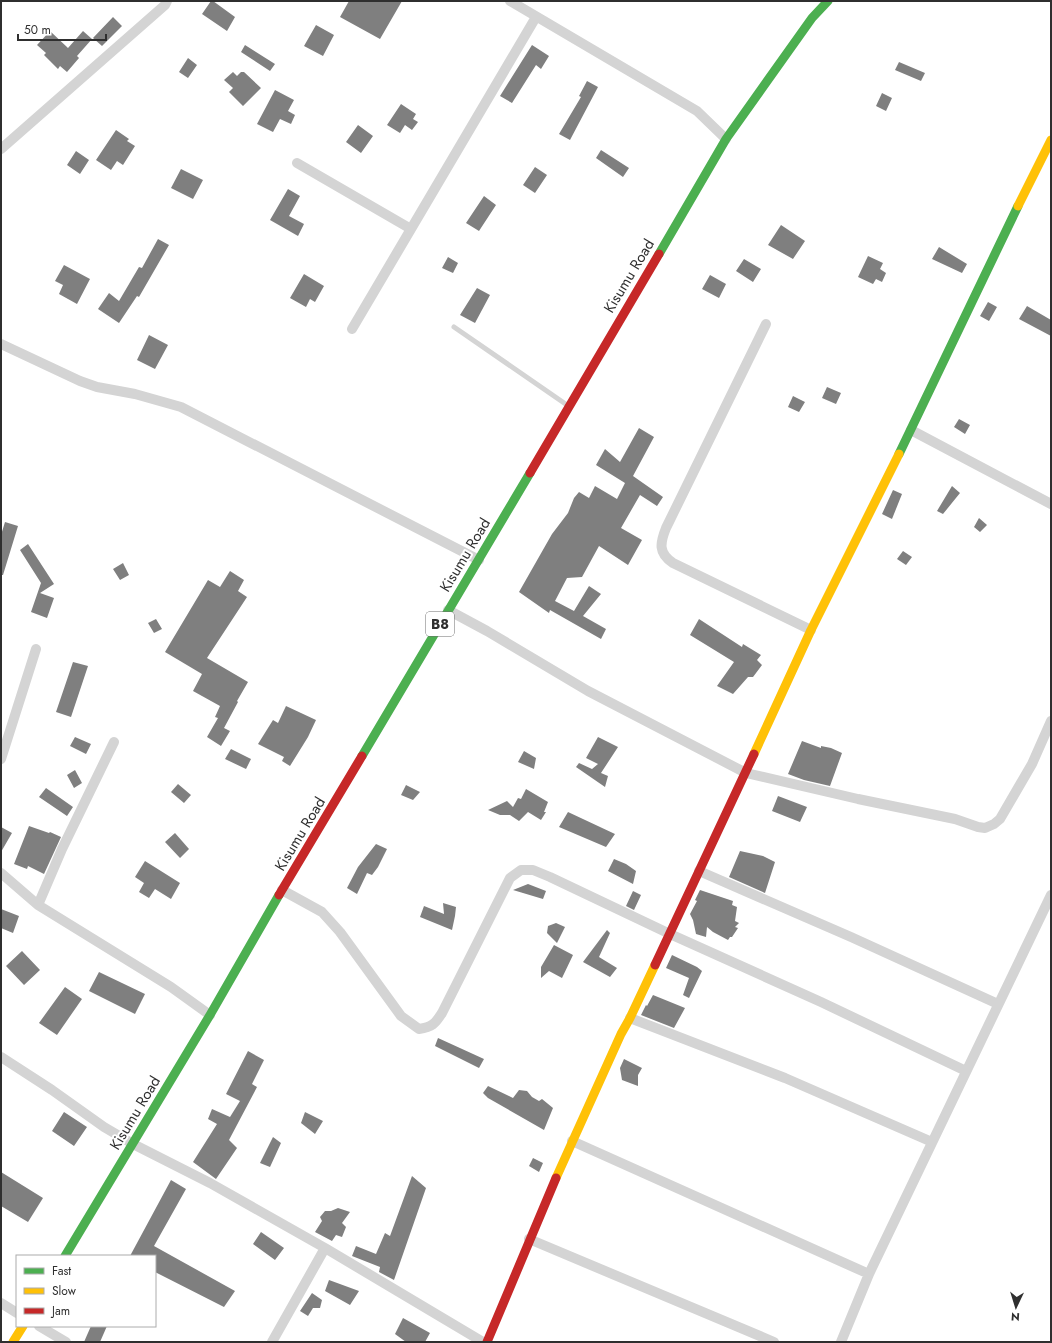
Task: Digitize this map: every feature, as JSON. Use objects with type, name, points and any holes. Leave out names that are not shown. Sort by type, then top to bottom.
[{"type":"main road","name":"Kisumu Road","points":[[66,1255],[210,1015],[282,890],[570,406],[726,138],[812,18],[828,1]]},
{"type":"main road","points":[[487,1342],[572,1141],[621,1034],[630,1018],[746,773],[811,630],[911,430],[1008,225],[1047,157],[1051,140]]},
{"type":"main road","points":[[13,1342],[22,1327]]},
{"type":"street","points":[[1,149],[165,5],[167,1]]},
{"type":"street","points":[[510,1],[697,111],[726,138]]},
{"type":"street","points":[[352,329],[536,17]]},
{"type":"street","points":[[297,163],[411,229]]},
{"type":"street","points":[[766,324],[666,528],[662,539],[662,548],[665,558],[673,563],[811,630]]},
{"type":"street","points":[[1,344],[80,381],[97,387],[135,394],[181,407],[479,560]]},
{"type":"street","points":[[911,430],[1051,504]]},
{"type":"street","points":[[448,610],[487,631],[588,692],[746,773],[858,799],[955,819],[978,827],[985,828],[994,824],[1000,819],[1036,758],[1051,721]]},
{"type":"street","points":[[1,759],[36,649]]},
{"type":"street","points":[[38,905],[62,849],[114,742]]},
{"type":"street","points":[[282,890],[322,912],[340,932],[401,1016],[419,1029],[428,1028],[436,1022],[442,1013],[510,878],[521,870],[533,870],[550,876],[670,934],[966,1071]]},
{"type":"street","points":[[699,871],[851,937],[998,1004]]},
{"type":"street","points":[[1,873],[38,905],[171,987],[210,1015]]},
{"type":"street","points":[[841,1342],[869,1274],[1051,895]]},
{"type":"street","points":[[630,1018],[785,1078],[932,1142]]},
{"type":"street","points":[[1,1057],[52,1090],[104,1127],[133,1144],[210,1183],[325,1248],[483,1342]]},
{"type":"street","points":[[572,1141],[869,1274]]},
{"type":"street","points":[[530,1239],[774,1342]]},
{"type":"street","points":[[272,1342],[325,1248]]},
{"type":"street","points":[[1,1303],[16,1312]]},
{"type":"street","points":[[40,1327],[66,1342]]},
{"type":"lane","points":[[454,327],[570,406]]},
{"type":"building","points":[[211,1],[235,17],[227,31],[202,14]]},
{"type":"building","points":[[349,1],[402,1],[380,39],[340,17]]},
{"type":"building","points":[[113,17],[122,26],[102,46],[93,38]]},
{"type":"building","points":[[316,25],[334,35],[323,56],[304,46]]},
{"type":"building","points":[[50,31],[68,48],[83,31],[92,39],[77,56],[79,58],[67,72],[60,66],[58,69],[44,55],[46,53],[37,45]]},
{"type":"building","points":[[245,45],[275,64],[270,71],[241,52]]},
{"type":"building","points":[[532,45],[549,56],[541,69],[536,65],[512,103],[500,96]]},
{"type":"building","points":[[188,58],[197,65],[188,78],[179,72]]},
{"type":"building","points":[[899,62],[925,73],[921,81],[895,70]]},
{"type":"building","points":[[233,72],[237,76],[241,72],[244,72],[261,88],[243,106],[229,92],[233,88],[224,80]]},
{"type":"building","points":[[587,81],[598,87],[570,140],[559,134],[581,97],[579,96]]},
{"type":"building","points":[[275,90],[294,100],[288,111],[295,115],[291,124],[280,119],[273,132],[257,124]]},
{"type":"building","points":[[882,93],[892,98],[886,111],[876,106]]},
{"type":"building","points":[[401,104],[416,114],[413,119],[418,122],[412,130],[405,125],[400,133],[387,125]]},
{"type":"building","points":[[358,125],[373,136],[361,153],[346,142]]},
{"type":"building","points":[[116,130],[129,139],[127,141],[135,146],[123,165],[117,161],[111,170],[96,160]]},
{"type":"building","points":[[601,150],[629,168],[623,177],[596,158]]},
{"type":"building","points":[[76,151],[89,160],[80,174],[67,165]]},
{"type":"building","points":[[535,167],[547,175],[535,193],[523,185]]},
{"type":"building","points":[[181,169],[203,180],[193,199],[171,188]]},
{"type":"building","points":[[288,189],[300,196],[289,216],[304,224],[298,236],[270,220]]},
{"type":"building","points":[[484,196],[496,205],[479,231],[466,223]]},
{"type":"building","points":[[781,225],[805,241],[793,259],[768,245]]},
{"type":"building","points":[[158,239],[169,245],[139,297],[137,296],[119,323],[98,309],[109,293],[119,301],[139,267],[142,268]]},
{"type":"building","points":[[939,247],[967,264],[962,273],[932,259]]},
{"type":"building","points":[[868,256],[883,263],[880,269],[886,273],[882,282],[876,279],[873,284],[858,277]]},
{"type":"building","points":[[448,257],[458,263],[453,273],[442,268]]},
{"type":"building","points":[[744,259],[761,269],[753,282],[736,271]]},
{"type":"building","points":[[64,265],[90,279],[77,304],[59,294],[63,285],[55,281]]},
{"type":"building","points":[[304,274],[324,286],[315,302],[310,299],[306,307],[290,298]]},
{"type":"building","points":[[710,275],[726,284],[719,298],[702,289]]},
{"type":"building","points":[[477,288],[490,295],[475,323],[460,315]]},
{"type":"building","points":[[988,302],[997,307],[989,321],[980,316]]},
{"type":"building","points":[[1027,306],[1051,320],[1051,336],[1019,319]]},
{"type":"building","points":[[149,335],[168,345],[155,369],[137,360]]},
{"type":"building","points":[[827,387],[841,393],[836,404],[822,398]]},
{"type":"building","points":[[793,396],[805,402],[799,412],[788,407]]},
{"type":"building","points":[[959,419],[970,425],[965,434],[954,427]]},
{"type":"building","points":[[639,428],[654,437],[633,476],[663,497],[657,506],[640,495],[621,528],[642,540],[628,565],[599,546],[582,577],[567,578],[555,601],[574,611],[589,586],[601,594],[583,616],[606,629],[601,639],[550,610],[549,613],[519,592],[552,534],[568,513],[574,498],[579,492],[589,498],[595,486],[617,499],[625,483],[596,465],[605,449],[620,462]]},
{"type":"building","points":[[952,486],[960,493],[943,514],[937,511]]},
{"type":"building","points":[[893,490],[902,494],[892,519],[882,514]]},
{"type":"building","points":[[979,518],[987,525],[980,532],[974,527]]},
{"type":"building","points":[[5,522],[18,526],[3,575],[1,575],[1,535]]},
{"type":"building","points":[[28,544],[54,584],[40,593],[54,598],[47,618],[31,612],[41,583],[20,550]]},
{"type":"building","points":[[903,551],[912,557],[906,565],[897,559]]},
{"type":"building","points":[[123,563],[129,575],[120,580],[113,569]]},
{"type":"building","points":[[230,571],[244,580],[238,591],[247,597],[207,658],[248,682],[224,728],[230,731],[221,746],[207,737],[218,718],[215,717],[220,706],[193,691],[202,674],[165,652],[208,580],[220,587]]},
{"type":"building","points":[[156,619],[162,629],[154,633],[148,623]]},
{"type":"building","points":[[699,619],[742,647],[743,644],[761,655],[757,660],[762,665],[753,677],[748,677],[733,694],[717,686],[734,662],[690,635]]},
{"type":"building","points":[[73,662],[88,666],[71,717],[56,712]]},
{"type":"building","points":[[286,706],[316,720],[308,737],[290,766],[282,761],[284,757],[258,744],[273,720],[278,723]]},
{"type":"building","points":[[75,737],[91,744],[86,754],[70,746]]},
{"type":"building","points":[[598,737],[618,747],[601,773],[608,776],[605,787],[576,767],[579,763],[592,769],[598,764],[586,758]]},
{"type":"building","points":[[802,741],[821,748],[821,746],[831,748],[842,753],[830,786],[804,780],[788,774]]},
{"type":"building","points":[[231,749],[251,759],[246,769],[225,759]]},
{"type":"building","points":[[524,751],[536,758],[534,769],[518,762]]},
{"type":"building","points":[[75,770],[82,783],[74,788],[67,775]]},
{"type":"building","points":[[178,784],[191,795],[184,803],[171,792]]},
{"type":"building","points":[[406,785],[420,792],[413,800],[401,795]]},
{"type":"building","points":[[46,788],[73,807],[67,816],[39,797]]},
{"type":"building","points":[[526,789],[548,802],[544,812],[546,812],[541,820],[528,812],[519,821],[510,815],[500,815],[488,810],[507,801],[513,807],[518,798],[521,799]]},
{"type":"building","points":[[778,796],[807,807],[800,822],[772,811]]},
{"type":"building","points":[[568,812],[615,834],[606,847],[559,827]]},
{"type":"building","points":[[29,826],[61,837],[44,874],[28,866],[27,869],[14,864]]},
{"type":"building","points":[[1,827],[12,833],[1,852]]},
{"type":"building","points":[[175,833],[189,849],[180,858],[165,842]]},
{"type":"building","points":[[376,844],[387,849],[372,875],[367,873],[357,894],[347,888],[358,867]]},
{"type":"building","points":[[740,851],[763,856],[775,862],[765,893],[729,877]]},
{"type":"building","points":[[614,859],[626,864],[636,871],[633,884],[608,871]]},
{"type":"building","points":[[145,861],[180,883],[171,899],[155,889],[149,898],[139,892],[144,883],[135,877]]},
{"type":"building","points":[[528,884],[546,891],[543,899],[513,890]]},
{"type":"building","points":[[700,890],[733,901],[732,905],[737,907],[735,921],[739,923],[735,927],[738,928],[728,940],[707,927],[706,937],[696,934],[690,914],[697,901],[695,900]]},
{"type":"building","points":[[633,891],[641,895],[634,910],[626,906]]},
{"type":"building","points":[[443,903],[456,907],[452,930],[420,917],[424,906],[444,914]]},
{"type":"building","points":[[1,909],[19,916],[13,933],[1,928]]},
{"type":"building","points":[[556,923],[565,927],[557,943],[547,933],[548,926]]},
{"type":"building","points":[[607,930],[610,933],[599,957],[617,968],[610,977],[583,962]]},
{"type":"building","points":[[554,945],[573,955],[562,978],[549,971],[541,978],[541,967]]},
{"type":"building","points":[[22,951],[40,970],[24,985],[6,966]]},
{"type":"building","points":[[672,955],[702,971],[689,998],[683,995],[689,978],[666,968]]},
{"type":"building","points":[[99,972],[145,994],[135,1014],[89,991]]},
{"type":"building","points":[[65,987],[82,999],[57,1035],[39,1023]]},
{"type":"building","points":[[653,995],[685,1008],[674,1028],[641,1015]]},
{"type":"building","points":[[438,1038],[484,1059],[479,1068],[435,1046]]},
{"type":"building","points":[[248,1051],[264,1060],[252,1084],[257,1087],[229,1140],[237,1148],[216,1179],[193,1162],[217,1124],[208,1119],[212,1109],[230,1117],[240,1101],[226,1094]]},
{"type":"building","points":[[624,1059],[642,1068],[638,1075],[638,1086],[622,1080],[620,1068]]},
{"type":"building","points":[[488,1086],[513,1098],[519,1090],[527,1091],[532,1097],[539,1101],[542,1099],[553,1108],[544,1130],[488,1098],[483,1093]]},
{"type":"building","points":[[64,1112],[87,1127],[74,1146],[52,1131]]},
{"type":"building","points":[[305,1112],[323,1121],[315,1134],[301,1123]]},
{"type":"building","points":[[273,1137],[281,1143],[270,1167],[260,1163]]},
{"type":"building","points":[[533,1158],[543,1163],[539,1172],[529,1166]]},
{"type":"building","points":[[1,1172],[43,1198],[28,1222],[1,1206]]},
{"type":"building","points":[[412,1176],[426,1188],[394,1280],[379,1272],[380,1267],[352,1256],[356,1246],[376,1254],[385,1233],[390,1236]]},
{"type":"building","points":[[171,1180],[186,1189],[154,1246],[235,1291],[224,1307],[156,1273],[156,1255],[131,1255]]},
{"type":"building","points":[[338,1208],[350,1212],[342,1223],[346,1227],[342,1237],[336,1235],[332,1241],[315,1232],[322,1221],[320,1217],[325,1211],[331,1211]]},
{"type":"building","points":[[261,1232],[284,1248],[275,1260],[253,1244]]},
{"type":"building","points":[[329,1280],[359,1291],[350,1305],[325,1291]]},
{"type":"building","points":[[312,1293],[322,1300],[320,1308],[313,1308],[308,1316],[300,1311]]},
{"type":"building","points":[[403,1318],[430,1333],[425,1342],[406,1342],[395,1334]]},
{"type":"building","points":[[91,1327],[107,1327],[100,1342],[84,1342]]},
{"type":"traffic: fast","points":[[659,254],[726,139],[812,18],[828,1]]},
{"type":"traffic: fast","points":[[899,454],[1018,206]]},
{"type":"traffic: fast","points":[[362,756],[530,473]]},
{"type":"traffic: fast","points":[[66,1255],[210,1015],[279,895]]},
{"type":"traffic: slow","points":[[1018,206],[1051,140]]},
{"type":"traffic: slow","points":[[754,754],[811,630],[899,454]]},
{"type":"traffic: slow","points":[[556,1178],[621,1034],[655,965]]},
{"type":"traffic: slow","points":[[13,1342],[22,1327]]},
{"type":"traffic: jam","points":[[530,473],[659,254]]},
{"type":"traffic: jam","points":[[655,965],[754,754]]},
{"type":"traffic: jam","points":[[279,895],[362,756]]},
{"type":"traffic: jam","points":[[487,1342],[556,1178]]}]
